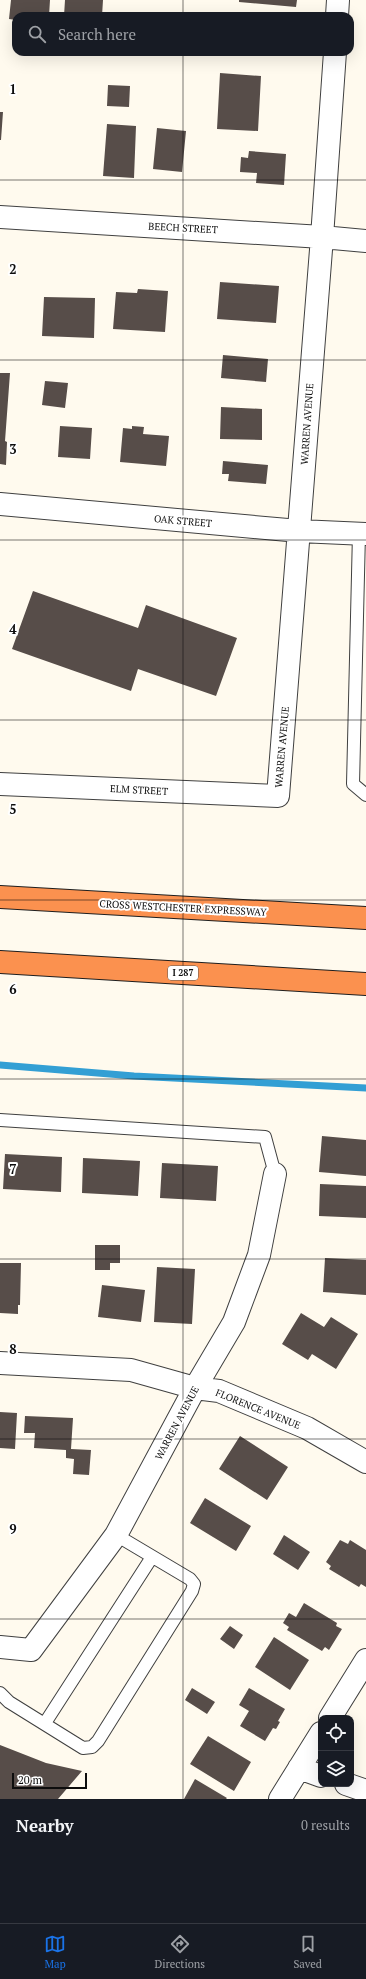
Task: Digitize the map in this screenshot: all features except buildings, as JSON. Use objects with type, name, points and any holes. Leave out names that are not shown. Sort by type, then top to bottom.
[{"type":"highway","name":"CROSS WESTCHESTER EXPRESSWAY","points":[[0,897],[366,918]]},
{"type":"highway","name":"I 287","points":[[0,962],[366,984]]},
{"type":"street","points":[[337,12],[338,0]]},
{"type":"street","name":"WARREN AVENUE","points":[[278,796],[335,56]]},
{"type":"street","name":"BEECH STREET","points":[[0,217],[366,241]]},
{"type":"street","name":"OAK STREET","points":[[0,504],[299,531],[362,534]]},
{"type":"street","name":"ELM STREET","points":[[0,784],[278,796]]},
{"type":"street","name":"WARREN AVENUE","points":[[0,1647],[31,1650],[116,1535],[195,1388],[234,1322],[259,1255],[275,1174]]},
{"type":"street","name":"FLORENCE AVENUE","points":[[0,1363],[131,1370],[195,1388],[219,1391],[307,1428],[366,1462]]},
{"type":"street","points":[[332,1715],[366,1660]]},
{"type":"street","points":[[280,1799],[318,1737]]},
{"type":"street","points":[[299,1768],[318,1775]]},
{"type":"street","points":[[354,1787],[366,1791]]},
{"type":"lane","points":[[362,534],[353,784],[366,795]]},
{"type":"lane","points":[[0,1120],[265,1137],[275,1174]]},
{"type":"lane","points":[[0,1693],[9,1702],[83,1748],[92,1747],[98,1741],[192,1591],[194,1584],[190,1579],[152,1558],[116,1535]]},
{"type":"lane","points":[[45,1724],[152,1558]]},
{"type":"waterway","points":[[0,1065],[134,1076],[366,1088]]}]
